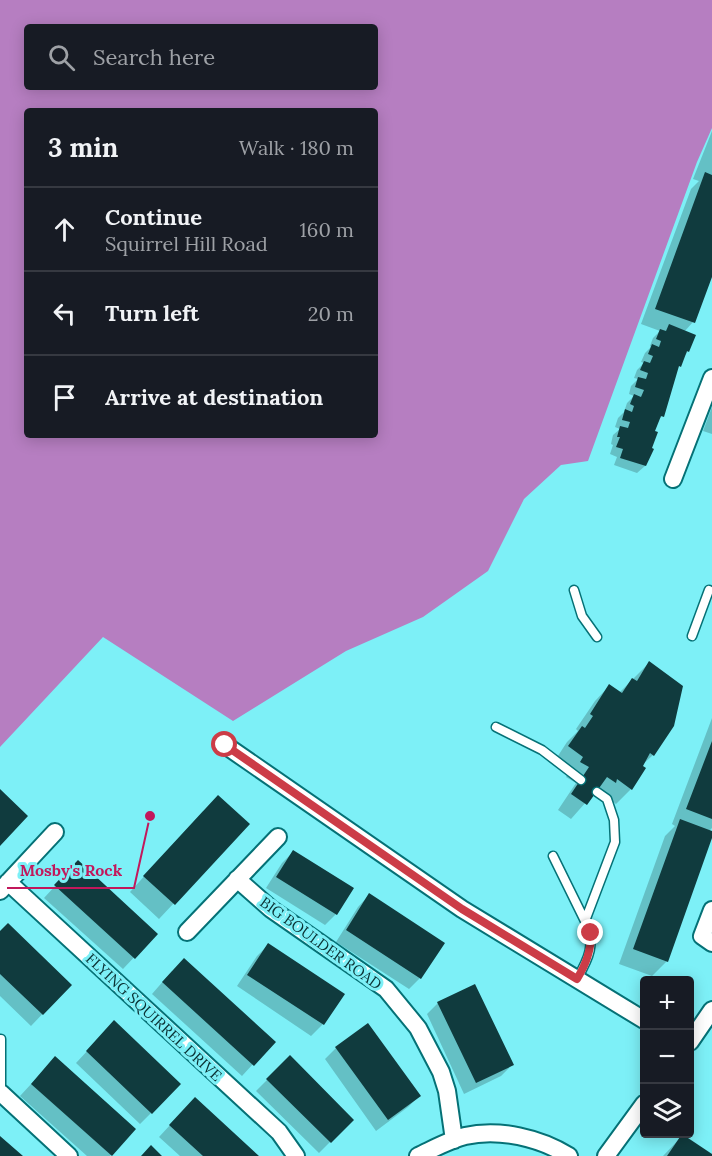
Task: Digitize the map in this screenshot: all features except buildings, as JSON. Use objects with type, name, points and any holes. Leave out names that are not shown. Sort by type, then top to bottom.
[{"type":"street","points":[[673,479],[712,378]]},
{"type":"street","points":[[225,745],[462,909],[640,1017]]},
{"type":"street","name":"FLYING SQUIRREL DRIVE","points":[[55,832],[4,887],[279,1132],[296,1156]]},
{"type":"street","points":[[187,932],[278,837]]},
{"type":"street","name":"BIG BOULDER ROAD","points":[[237,879],[271,909],[386,989],[418,1028],[441,1072],[447,1091],[454,1140]]},
{"type":"street","points":[[712,910],[702,936],[712,943]]},
{"type":"street","points":[[694,1036],[712,1010]]},
{"type":"street","points":[[0,1093],[69,1156]]},
{"type":"street","points":[[606,1156],[640,1111]]},
{"type":"street","points":[[418,1156],[454,1140],[487,1133],[514,1136],[555,1148],[569,1156]]},
{"type":"lane","points":[[574,590],[582,616],[597,637]]},
{"type":"lane","points":[[692,636],[709,590]]},
{"type":"lane","points":[[496,727],[542,750],[581,780]]},
{"type":"lane","points":[[585,921],[615,842],[614,820],[607,799],[597,792]]},
{"type":"lane","points":[[553,856],[591,933],[591,949],[577,979]]},
{"type":"lane","points":[[0,1093],[1,1039]]},
{"type":"shaded area","points":[[0,0],[712,0],[712,128],[697,162],[588,461],[561,465],[524,499],[488,571],[423,617],[346,651],[233,721],[103,637],[0,747]]},
{"type":"place","name":"Mosby's Rock","points":[[150,816]]},
{"type":"route","points":[[225,745],[462,909],[577,979],[591,949],[591,933]]}]
